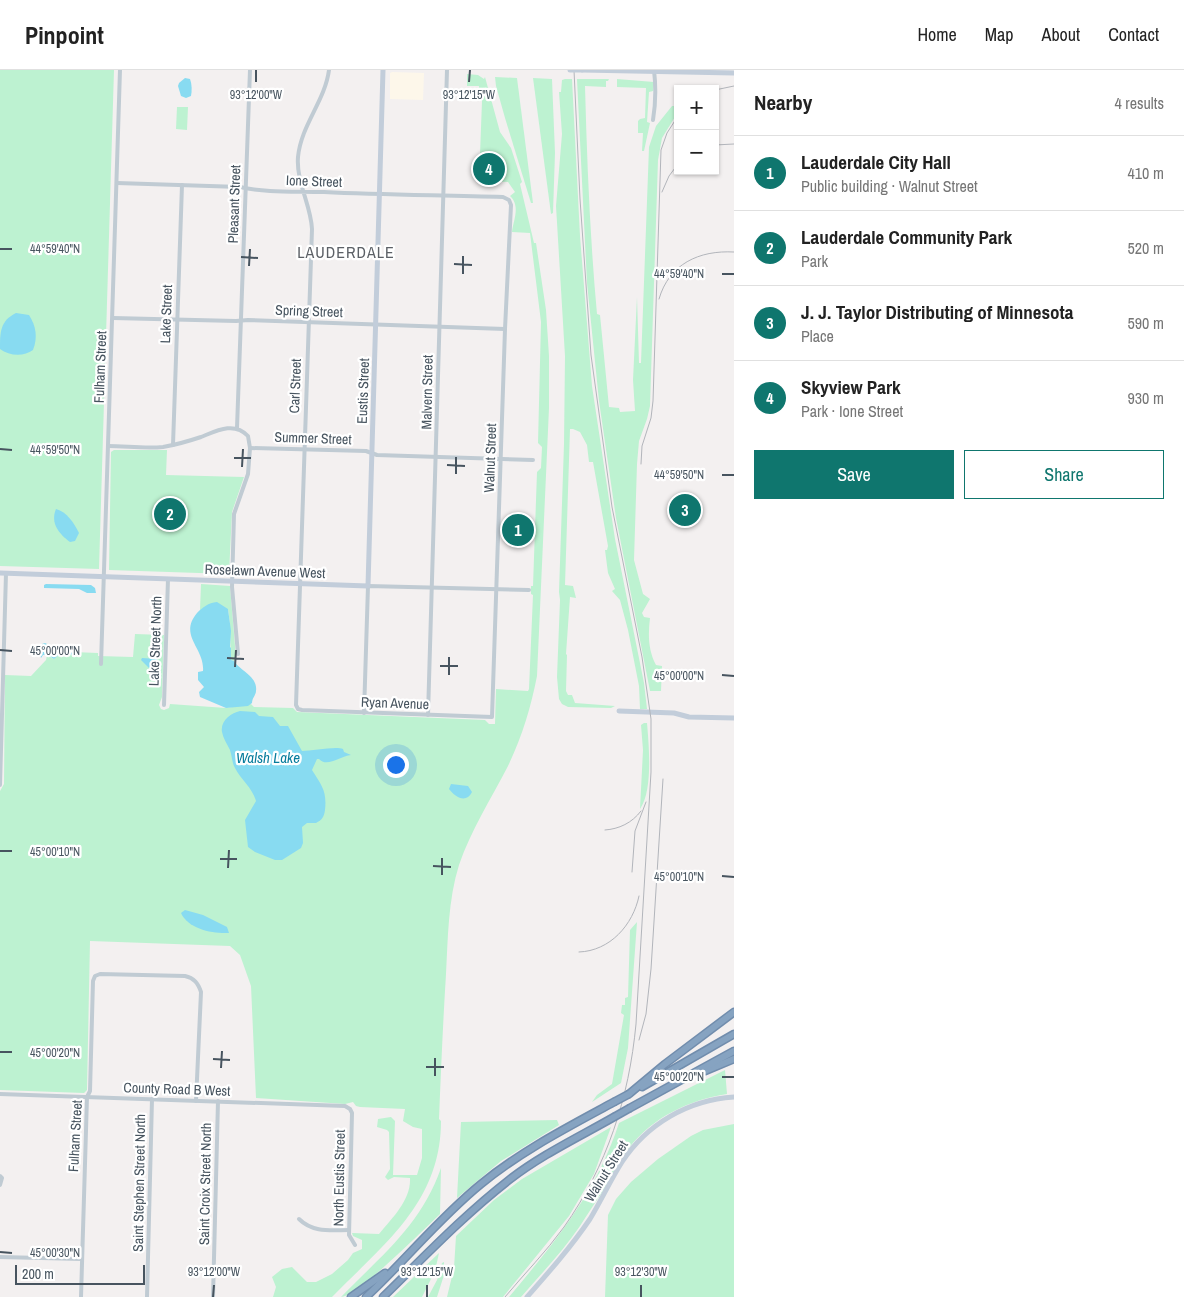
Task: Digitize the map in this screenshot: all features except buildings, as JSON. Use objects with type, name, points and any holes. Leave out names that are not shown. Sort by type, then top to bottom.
[{"type":"highway","points":[[629,1094],[734,1012]]},
{"type":"highway","points":[[366,1297],[468,1195],[508,1163],[734,1034]]},
{"type":"highway","points":[[383,1297],[461,1222],[510,1179],[568,1143],[734,1051]]},
{"type":"highway","points":[[680,1080],[734,1059]]},
{"type":"highway","points":[[351,1297],[406,1256]]},
{"type":"street","name":"Fulham Street","points":[[101,664],[120,70]]},
{"type":"street","name":"Pleasant Street","points":[[237,428],[250,70]]},
{"type":"street","name":"Carl Street","points":[[298,709],[296,706],[311,219],[298,164],[306,125],[324,87],[329,70]]},
{"type":"street","name":"Eustis Street","points":[[364,713],[383,70]]},
{"type":"street","name":"Malvern Street","points":[[428,715],[447,70]]},
{"type":"street","points":[[570,70],[734,73]]},
{"type":"street","points":[[654,71],[657,81],[654,120]]},
{"type":"street","name":"Ione Street","points":[[117,183],[246,188],[251,190],[503,197],[509,200]]},
{"type":"street","name":"Lake Street","points":[[173,445],[182,185]]},
{"type":"street","name":"Walnut Street","points":[[492,718],[511,204],[509,200]]},
{"type":"street","name":"Spring Street","points":[[113,318],[505,329]]},
{"type":"street","points":[[108,446],[157,447],[173,445],[215,431],[237,428],[248,436],[250,448],[248,474],[234,514],[233,584],[238,654]]},
{"type":"street","name":"Summer Street","points":[[250,448],[366,451],[377,455],[533,460]]},
{"type":"street","points":[[0,784],[3,573]]},
{"type":"street","name":"Roselawn Avenue West","points":[[3,573],[168,578],[233,584],[300,583],[529,590]]},
{"type":"street","name":"Lake Street North","points":[[164,705],[168,578]]},
{"type":"street","name":"Ryan Avenue","points":[[298,709],[492,718]]},
{"type":"street","points":[[621,711],[674,713],[690,717],[734,718]]},
{"type":"street","name":"Fulham Street","points":[[81,1297],[87,1097],[90,1091],[93,981],[95,976],[100,974],[185,976],[196,981],[201,992],[196,1101]]},
{"type":"street","name":"County Road B West","points":[[0,1094],[345,1106],[351,1110]]},
{"type":"street","name":"Walnut Street","points":[[527,1297],[590,1219],[621,1163],[644,1136],[658,1123],[688,1107],[708,1101],[734,1097]]},
{"type":"street","name":"Saint Stephen Street North","points":[[147,1297],[152,1099]]},
{"type":"street","name":"Saint Croix Street North","points":[[213,1297],[218,1102]]},
{"type":"street","name":"North Eustis Street","points":[[351,1110],[349,1230],[350,1238],[355,1245]]},
{"type":"street","points":[[0,1176],[2,1178],[0,1185]]},
{"type":"street","points":[[299,1219],[313,1230],[349,1230]]},
{"type":"street","points":[[0,1256],[82,1259]]},
{"type":"shaded area","points":[[390,73],[424,73],[423,100],[390,99]]},
{"type":"green space","points":[[0,70],[114,70],[99,569],[0,566]]},
{"type":"green space","points":[[467,74],[478,75],[484,79],[485,77],[500,132],[511,148],[522,182],[520,184],[534,243],[536,243],[546,310],[549,356],[549,408],[537,676],[518,744],[469,839],[455,878],[448,933],[439,1119],[441,1121],[438,1150],[431,1175],[420,1198],[406,1220],[371,1259],[332,1297],[273,1297],[276,1287],[272,1277],[282,1269],[292,1267],[307,1282],[316,1282],[332,1274],[353,1253],[362,1249],[362,1240],[353,1236],[352,1233],[379,1234],[404,1201],[408,1194],[410,1178],[394,1177],[388,1180],[385,1177],[390,1169],[389,1132],[377,1127],[378,1119],[391,1117],[395,1121],[393,1175],[417,1175],[422,1158],[422,1129],[413,1127],[403,1121],[405,1109],[360,1107],[356,1106],[353,1102],[345,1104],[256,1098],[251,986],[240,955],[230,946],[90,941],[87,1090],[84,1093],[0,1090],[0,791],[4,784],[5,675],[31,676],[46,660],[47,655],[54,659],[61,653],[73,655],[73,652],[98,653],[98,656],[133,657],[135,634],[164,635],[162,697],[159,705],[164,710],[169,708],[170,704],[226,708],[251,704],[254,707],[293,708],[297,712],[485,720],[489,724],[495,724],[496,689],[528,691],[537,472],[541,468],[542,447],[538,443],[541,322],[530,233],[512,232],[516,209],[510,196],[515,192],[508,182],[479,181],[482,101],[478,99],[479,86],[467,86]]},
{"type":"green space","points":[[495,77],[517,78],[533,203],[531,203],[505,118]]},
{"type":"green space","points":[[533,78],[552,79],[555,153],[553,213],[551,214]]},
{"type":"green space","points":[[572,79],[580,236],[592,386],[615,539],[644,683],[647,709],[640,709],[639,686],[628,630],[620,600],[612,591],[615,589],[608,573],[605,550],[607,550],[608,546],[593,462],[589,462],[587,445],[580,432],[573,429],[570,429],[565,585],[573,586],[576,598],[570,597],[566,654],[566,691],[568,695],[572,695],[575,703],[615,706],[611,708],[568,707],[562,704],[559,699],[557,677],[565,356],[556,206],[562,134],[559,92],[561,92],[562,80]]},
{"type":"green space","points":[[577,79],[609,79],[606,81],[606,87],[585,86],[597,314],[600,315],[609,407],[619,408],[620,412],[635,411],[633,380],[637,297],[639,363],[641,363],[649,147],[656,126],[674,106],[674,118],[662,138],[658,160],[650,406],[639,441],[634,560],[643,594],[650,599],[642,613],[644,617],[650,618],[649,642],[651,654],[656,665],[662,666],[661,691],[650,691],[616,518],[599,401],[587,283]]},
{"type":"green space","points":[[617,79],[654,82],[653,91],[649,92],[647,122],[650,123],[644,151],[642,151],[643,133],[638,133],[638,121],[645,118],[646,88],[617,87]]},
{"type":"green space","points":[[177,107],[188,107],[187,130],[176,129]]},
{"type":"green space","points":[[114,450],[167,450],[166,475],[244,477],[232,512],[229,574],[109,570],[111,452]]},
{"type":"green space","points":[[201,584],[230,586],[236,658],[234,661],[231,660],[228,609],[200,610]]},
{"type":"green space","points":[[647,723],[649,768],[647,791],[640,809],[643,750],[641,725]]},
{"type":"green space","points":[[637,922],[628,1048],[621,1083],[592,1102],[597,1095],[612,1084],[624,1015],[621,1013],[622,1005],[625,1005],[625,998],[628,997],[630,930]]},
{"type":"green space","points":[[725,1070],[727,1094],[686,1106],[649,1127],[621,1159],[580,1226],[552,1262],[521,1297],[509,1297],[573,1216],[599,1172],[619,1123]]},
{"type":"green space","points":[[557,1120],[559,1125],[501,1161],[457,1198],[461,1122]]},
{"type":"green space","points":[[734,1124],[734,1297],[605,1297],[608,1215],[616,1199],[631,1182],[658,1159],[691,1136],[703,1130]]},
{"type":"green space","points":[[611,1127],[594,1174],[569,1216],[503,1297],[447,1297],[454,1268],[456,1236],[494,1200],[522,1179]]},
{"type":"green space","points":[[441,1168],[440,1214],[375,1275],[349,1294],[341,1297],[385,1253],[411,1223],[433,1188]]},
{"type":"green space","points":[[439,1253],[435,1271],[422,1297],[393,1297]]},
{"type":"green space","points":[[444,1262],[444,1275],[437,1297],[428,1297],[437,1280],[442,1263]]},
{"type":"water","points":[[185,78],[190,79],[192,88],[191,96],[186,98],[181,96],[178,86]]},
{"type":"water","points":[[16,313],[29,315],[36,332],[33,350],[21,355],[8,353],[0,349],[0,337],[4,323]]},
{"type":"water","points":[[56,509],[67,515],[75,525],[79,533],[75,541],[70,542],[57,528],[54,519]]},
{"type":"water","points":[[46,584],[91,585],[95,588],[96,593],[87,593],[79,589],[44,588]]},
{"type":"water","name":"Walsh Lake","points":[[217,602],[228,609],[231,631],[231,660],[252,678],[256,686],[252,703],[248,706],[226,708],[200,697],[199,692],[204,687],[198,680],[198,672],[203,671],[203,663],[190,629],[197,613],[211,603]]},
{"type":"water","points":[[45,643],[54,650],[74,653],[73,655],[61,653],[54,659],[48,655],[43,655],[41,658],[42,644]]},
{"type":"water","points":[[142,658],[157,659],[158,670],[152,671],[141,660]]},
{"type":"water","name":"Walsh Lake","points":[[240,711],[255,712],[259,716],[273,717],[280,726],[288,726],[302,751],[340,748],[351,755],[330,762],[317,759],[312,770],[324,793],[324,815],[318,822],[307,823],[302,827],[303,843],[301,848],[282,860],[275,860],[248,847],[245,820],[256,801],[234,766],[230,750],[222,732],[224,721]]},
{"type":"water","points":[[451,784],[468,786],[472,792],[470,796],[460,798],[454,795],[449,789]]},
{"type":"water","points":[[185,910],[203,915],[227,927],[229,933],[216,933],[195,927],[181,913]]},
{"type":"railway","points":[[505,1297],[557,1236],[579,1204],[604,1155],[621,1105],[628,1078],[636,1024],[651,772],[651,719],[642,657],[612,507],[591,355],[580,199],[574,70]]},
{"type":"railway","points":[[719,89],[734,86]]},
{"type":"railway","points":[[641,464],[642,446],[651,418],[653,401],[661,150],[667,133],[674,122]]},
{"type":"railway","points":[[719,145],[734,144]]},
{"type":"railway","points":[[662,192],[674,169]]},
{"type":"railway","points":[[659,299],[670,277],[687,262],[709,254],[734,252]]},
{"type":"railway","points":[[639,1040],[646,1014],[651,969],[663,779]]},
{"type":"railway","points":[[632,872],[635,831],[646,802]]},
{"type":"railway","points":[[605,830],[625,825],[641,811]]},
{"type":"railway","points":[[579,952],[601,947],[618,934],[631,917],[639,896]]},
{"type":"place","name":"Skyview Park","points":[[489,169]]},
{"type":"place","name":"J. J. Taylor Distributing of Minnesota","points":[[685,510]]},
{"type":"place","name":"Lauderdale Community Park","points":[[170,514]]},
{"type":"place","name":"Lauderdale City Hall","points":[[518,530]]},
{"type":"district","name":"LAUDERDALE","points":[[346,252]]}]
